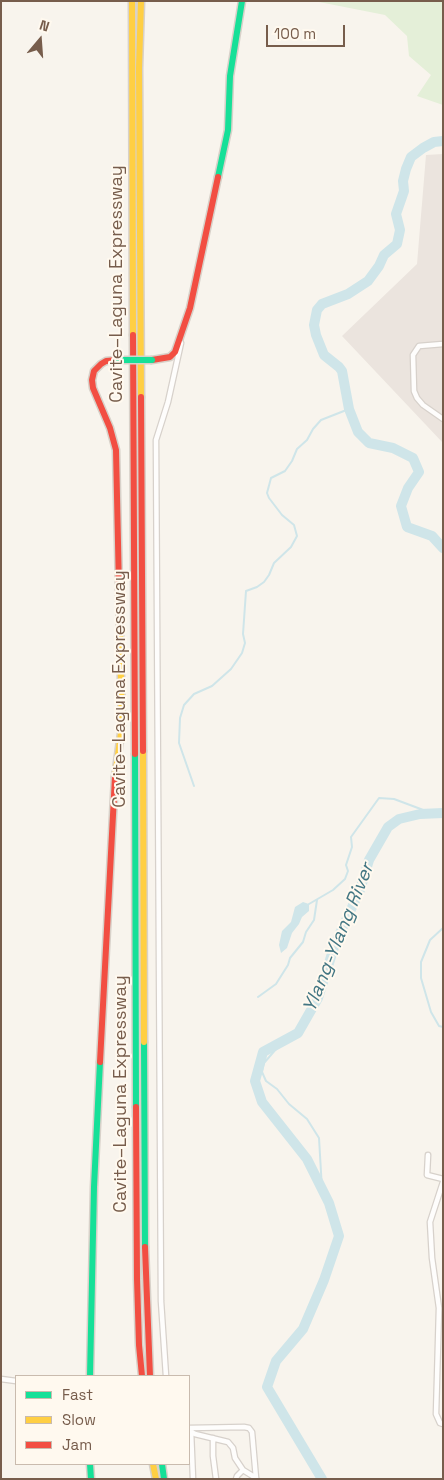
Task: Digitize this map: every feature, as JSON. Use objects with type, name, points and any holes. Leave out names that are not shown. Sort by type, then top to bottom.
[{"type":"main road","name":"Cavite–Laguna Expressway","points":[[132,1],[137,1309],[142,1375]]},
{"type":"main road","name":"Cavite–Laguna Expressway","points":[[140,1],[145,1234],[150,1375]]},
{"type":"main road","points":[[90,1375],[95,1158],[111,845],[122,726],[116,450],[110,428],[92,388],[92,380],[94,371],[100,364],[106,361],[166,358],[172,355],[176,349],[185,326],[202,256],[228,130],[230,76],[242,1]]},
{"type":"main road","points":[[90,1465],[91,1479]]},
{"type":"main road","points":[[153,1465],[156,1479]]},
{"type":"main road","points":[[162,1465],[164,1479]]},
{"type":"street","points":[[166,1375],[161,1291],[156,440],[168,402],[185,326]]},
{"type":"street","points":[[443,344],[419,346],[413,355],[414,391],[423,405],[443,419]]},
{"type":"street","points":[[428,1155],[427,1175],[443,1181],[430,1222],[432,1258],[439,1308],[436,1414],[443,1424]]},
{"type":"street","points":[[1,1379],[15,1381]]},
{"type":"street","points":[[190,1430],[249,1428],[252,1432],[256,1478]]},
{"type":"street","points":[[190,1430],[228,1442],[233,1448],[235,1458],[243,1470],[256,1478]]},
{"type":"street","points":[[213,1438],[216,1479]]},
{"type":"street","points":[[190,1442],[193,1479]]},
{"type":"street","points":[[236,1479],[243,1470]]},
{"type":"shaded area","points":[[443,154],[443,443],[342,336],[417,264],[426,155]]},
{"type":"shaded area","points":[[303,902],[309,904],[309,911],[302,917],[292,933],[287,948],[281,953],[279,945],[282,931],[291,922],[295,907]]},
{"type":"green space","points":[[314,1],[443,1],[443,105],[417,96],[431,75],[409,56],[407,36],[385,15]]},
{"type":"waterway","name":"Ylang-Ylang River","points":[[443,141],[434,142],[411,157],[403,181],[404,191],[396,214],[400,230],[397,244],[384,255],[379,266],[368,281],[348,294],[322,304],[317,310],[314,325],[324,355],[342,371],[349,409],[358,432],[369,443],[393,448],[413,458],[419,472],[408,488],[401,506],[407,527],[432,536],[443,548]]},
{"type":"waterway","points":[[194,786],[179,743],[180,718],[184,705],[194,694],[212,686],[231,669],[242,653],[245,643],[243,634],[246,591],[264,582],[274,563],[291,547],[297,536],[294,525],[282,515],[269,498],[267,493],[271,478],[285,471],[297,449],[307,440],[321,420],[349,409]]},
{"type":"waterway","points":[[309,904],[333,890],[345,879],[348,871],[346,865],[352,847],[351,837],[379,798],[394,799],[426,811],[443,813]]},
{"type":"waterway","name":"Ylang-Ylang River","points":[[322,1479],[267,1387],[276,1361],[303,1329],[324,1280],[339,1236],[329,1203],[307,1159],[262,1102],[255,1081],[263,1052],[298,1033],[318,998],[335,944],[360,890],[369,860],[388,827],[399,819],[420,814],[443,813]]},
{"type":"waterway","points":[[258,997],[276,984],[288,965],[290,958],[303,942],[306,932],[314,920],[317,900]]},
{"type":"waterway","points":[[443,928],[430,940],[421,962],[421,978],[431,1012],[439,1026],[443,1027]]},
{"type":"waterway","points":[[283,1041],[264,1063],[262,1072],[266,1081],[277,1089],[289,1104],[307,1119],[319,1138],[322,1189]]},
{"type":"traffic: fast","points":[[218,177],[228,130],[230,76],[242,1]]},
{"type":"traffic: fast","points":[[118,360],[152,360]]},
{"type":"traffic: fast","points":[[135,754],[136,1107]]},
{"type":"traffic: fast","points":[[144,1042],[145,1247]]},
{"type":"traffic: fast","points":[[90,1375],[94,1187],[100,1062]]},
{"type":"traffic: fast","points":[[90,1465],[91,1479]]},
{"type":"traffic: fast","points":[[162,1465],[164,1479]]},
{"type":"traffic: slow","points":[[132,1],[133,335]]},
{"type":"traffic: slow","points":[[141,1],[139,68],[141,397]]},
{"type":"traffic: slow","points":[[115,777],[122,726],[119,589]]},
{"type":"traffic: slow","points":[[143,751],[144,1042]]},
{"type":"traffic: slow","points":[[153,1465],[156,1479]]},
{"type":"traffic: jam","points":[[152,360],[170,357],[175,352],[190,308],[218,177]]},
{"type":"traffic: jam","points":[[133,335],[135,754]]},
{"type":"traffic: jam","points":[[118,360],[106,361],[101,364],[94,371],[92,380],[93,388],[110,428],[116,450],[119,589]]},
{"type":"traffic: jam","points":[[141,397],[143,751]]},
{"type":"traffic: jam","points":[[100,1062],[115,777]]},
{"type":"traffic: jam","points":[[136,1107],[137,1279],[142,1375]]},
{"type":"traffic: jam","points":[[145,1247],[150,1375]]}]
